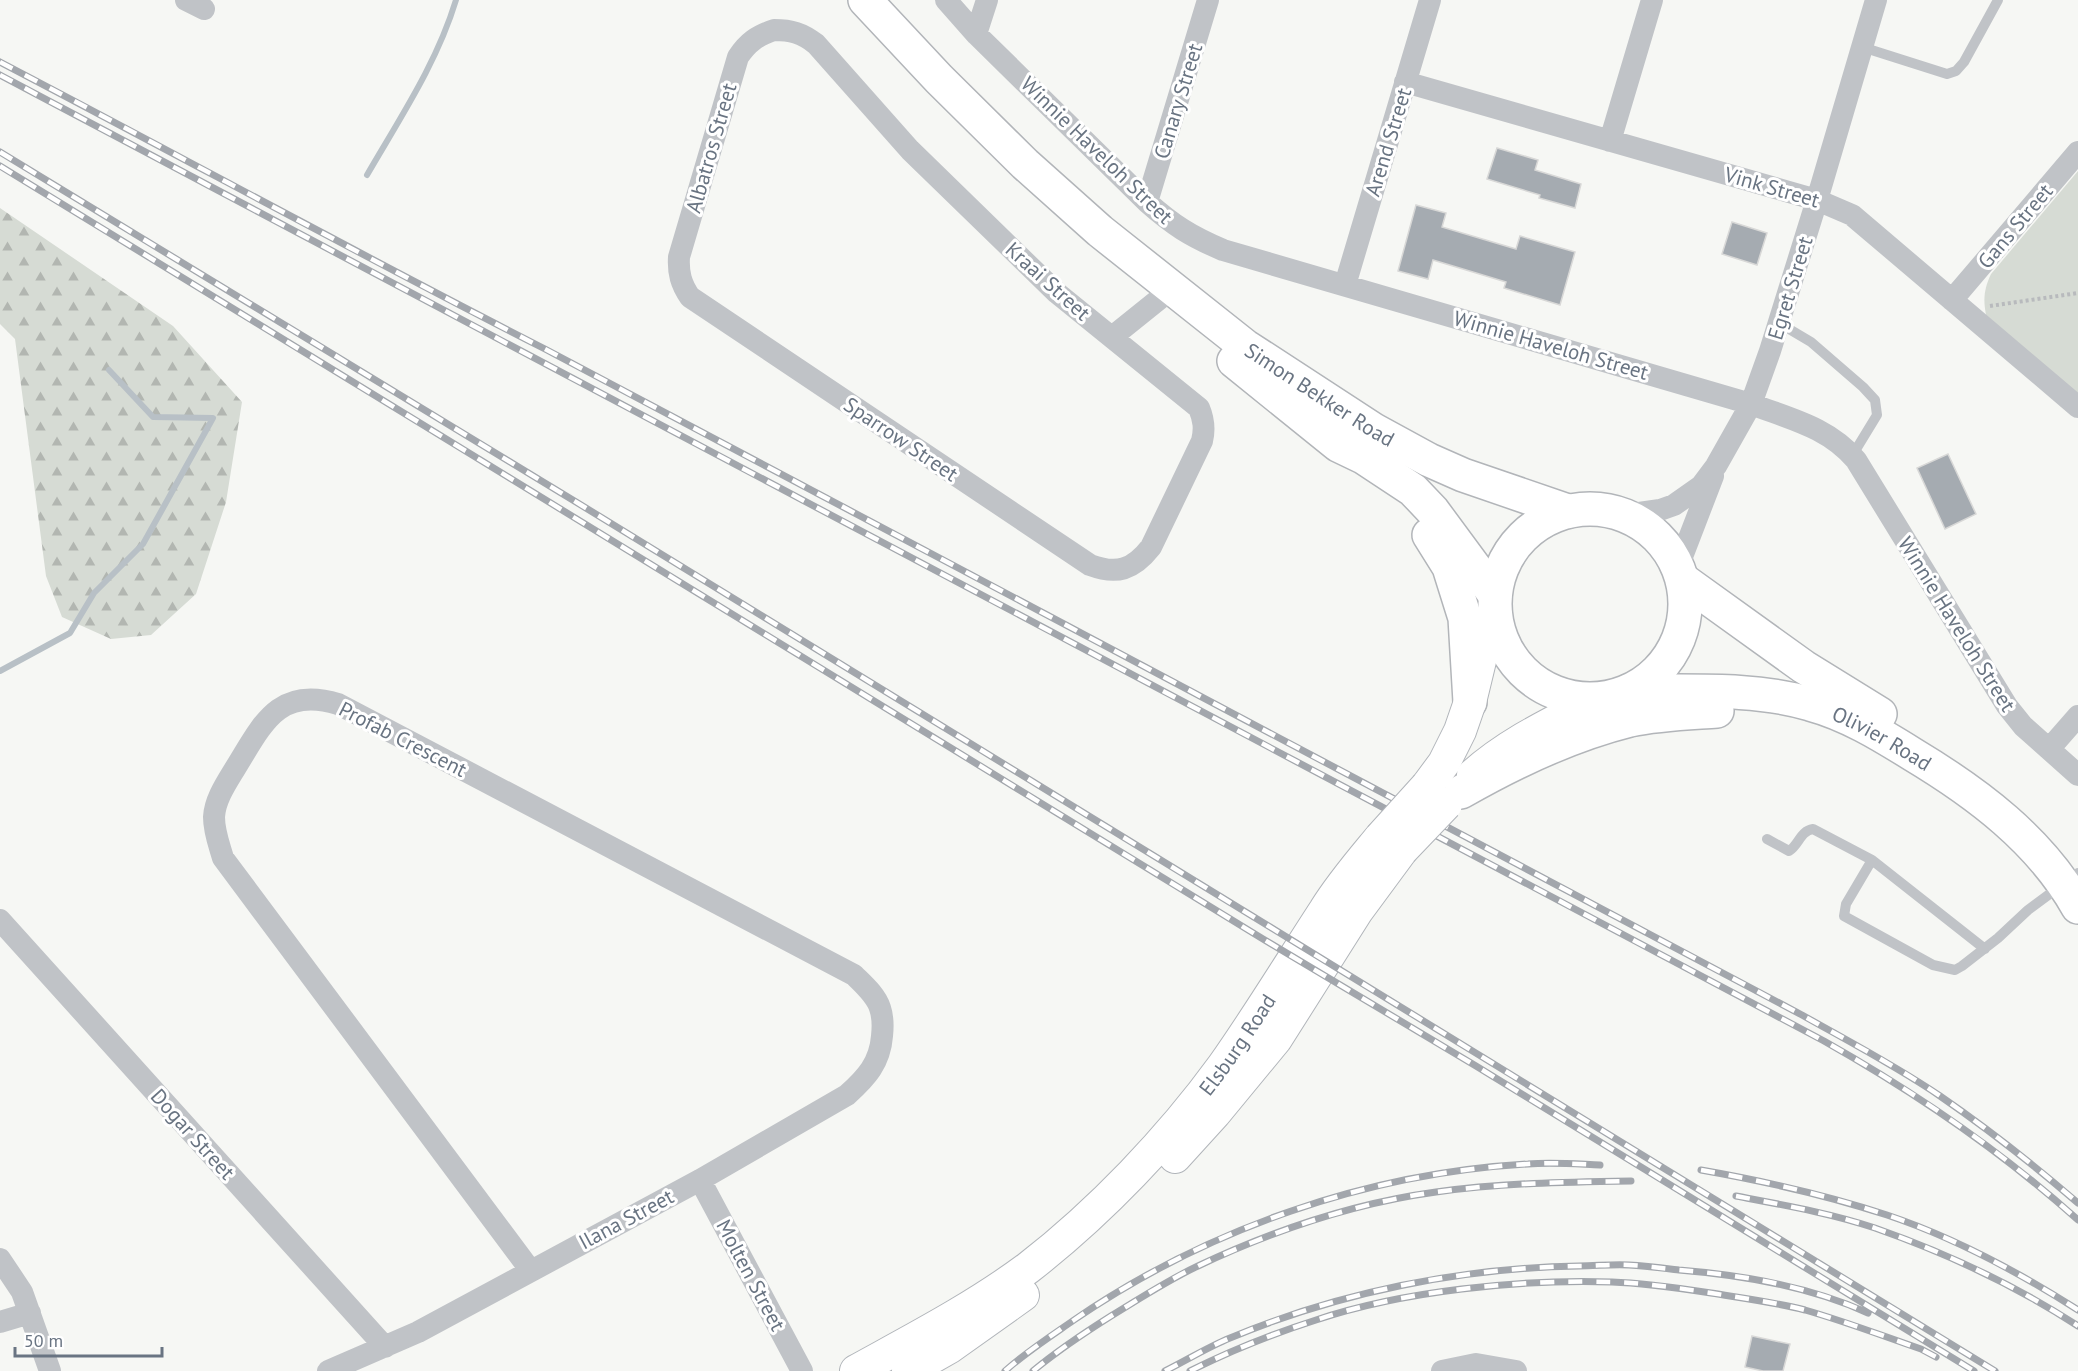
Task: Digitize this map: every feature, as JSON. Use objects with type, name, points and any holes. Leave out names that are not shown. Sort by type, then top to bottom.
[{"type":"main road","name":"Simon Bekker Road","points":[[865,0],[976,117],[1025,164],[1170,293],[1231,358],[1338,445],[1387,471],[1413,490],[1433,511],[1495,605]]},
{"type":"main road","name":"Simon Bekker Road","points":[[1170,293],[1245,346],[1374,430],[1429,460],[1463,475],[1568,511]]},
{"type":"main road","points":[[1338,445],[1404,502],[1449,567],[1465,618],[1470,702]]},
{"type":"main road","points":[[1597,508],[1625,515],[1647,527],[1665,545],[1680,573],[1685,614],[1676,645],[1656,673],[1629,692],[1598,699],[1570,698],[1543,687],[1521,670],[1505,648],[1495,605],[1502,567],[1518,542],[1541,522],[1568,511],[1597,508]]},
{"type":"main road","name":"Olivier Road","points":[[1680,573],[1804,667],[1951,757],[2013,802],[2053,842],[2074,885]]},
{"type":"main road","name":"Elsburg Road","points":[[1445,794],[1444,763],[1460,731],[1470,702],[1495,605]]},
{"type":"main road","name":"Olivier Road","points":[[1629,692],[1762,695],[1809,703],[1839,714],[1875,731],[1946,774],[1992,807],[2074,885]]},
{"type":"main road","name":"Elsburg Road","points":[[856,1371],[943,1322],[1026,1269],[1071,1234],[1147,1158],[1222,1067],[1275,989],[1325,908],[1445,794],[1528,735],[1598,699]]},
{"type":"main road","points":[[1445,794],[1544,748],[1631,720],[1718,711],[1761,715],[1840,732],[1870,741],[1946,774]]},
{"type":"main road","name":"Elsburg Road","points":[[908,1371],[950,1347],[1040,1282],[1083,1246],[1161,1171],[1215,1113],[1276,1039],[1357,911],[1391,844]]},
{"type":"street","name":"Winnie Haveloh Street","points":[[946,0],[976,34],[1147,202],[1192,237],[1223,250],[1751,404],[1814,427],[1836,440],[1852,456],[2007,706],[2023,726],[2078,775]]},
{"type":"street","points":[[976,34],[987,0]]},
{"type":"street","name":"Canary Street","points":[[1147,202],[1209,0]]},
{"type":"street","name":"Arend Street","points":[[1345,285],[1430,0]]},
{"type":"street","points":[[1610,141],[1652,0]]},
{"type":"street","name":"Egret Street","points":[[1716,466],[1751,404],[1779,323],[1876,0]]},
{"type":"street","name":"Albatros Street","points":[[682,285],[678,271],[679,257],[738,57],[747,44],[759,35],[774,30]]},
{"type":"street","name":"Kraai Street","points":[[774,30],[789,30],[804,35],[816,44],[910,150],[1057,293],[1199,408],[1205,430],[1202,441],[1151,548],[1131,567]]},
{"type":"street","name":"Vink Street","points":[[1406,82],[1817,200],[1852,215],[2078,407]]},
{"type":"street","name":"Gans Street","points":[[1958,305],[2078,152]]},
{"type":"street","name":"Sparrow Street","points":[[682,285],[690,297],[701,306],[1090,565],[1103,570],[1117,571],[1131,567]]},
{"type":"street","points":[[1112,337],[1170,293]]},
{"type":"street","points":[[1625,515],[1660,510],[1674,505],[1701,486],[1716,466]]},
{"type":"street","points":[[1680,573],[1716,466]]},
{"type":"street","name":"Profab Crescent","points":[[531,1270],[223,858],[215,835],[214,815],[220,794],[262,724],[277,710],[299,701],[318,698],[338,704],[854,975],[880,1007],[883,1025]]},
{"type":"street","points":[[2050,748],[2078,716]]},
{"type":"street","name":"Dogar Street","points":[[0,921],[385,1347]]},
{"type":"street","name":"Ilana Street","points":[[327,1371],[418,1332],[699,1180],[847,1095],[865,1079],[875,1064],[881,1046],[883,1025]]},
{"type":"street","name":"Molten Street","points":[[699,1180],[802,1371]]},
{"type":"street","points":[[0,1258],[22,1292],[50,1371]]},
{"type":"street","points":[[0,1322],[30,1313]]},
{"type":"street","points":[[1442,1371],[1476,1364],[1516,1371]]},
{"type":"lane","points":[[1862,47],[1947,74],[1956,71],[1964,62],[1998,0]]},
{"type":"lane","points":[[1779,323],[1812,342],[1875,400],[1877,415],[1852,456]]},
{"type":"lane","points":[[1767,839],[1789,851],[1805,832],[1813,829],[1872,860],[1985,949]]},
{"type":"lane","points":[[1872,860],[1846,904],[1844,916],[1944,969],[1955,970],[1985,949],[2028,910],[2074,885]]},
{"type":"path","points":[[1958,305],[2078,293]]},
{"type":"green space","points":[[2078,171],[2078,399],[1986,315],[1984,299],[1991,274]]},
{"type":"green space","points":[[0,208],[173,326],[242,402],[226,502],[196,594],[151,635],[111,639],[62,617],[46,576],[15,339],[0,324]]},
{"type":"building","points":[[1497,148],[1538,160],[1535,170],[1581,184],[1575,208],[1487,179]]},
{"type":"building","points":[[1416,205],[1446,213],[1442,227],[1516,249],[1520,236],[1575,252],[1560,305],[1504,288],[1506,282],[1433,260],[1428,279],[1398,271]]},
{"type":"building","points":[[1732,222],[1767,233],[1757,265],[1722,254]]},
{"type":"building","points":[[1948,454],[1976,514],[1945,529],[1917,468]]},
{"type":"building","points":[[1752,1336],[1790,1344],[1783,1371],[1763,1371],[1745,1367]]},
{"type":"waterway","points":[[367,175],[428,68],[456,0]]},
{"type":"waterway","points":[[0,671],[70,633],[94,593],[143,544],[213,418],[153,417],[109,370]]},
{"type":"railway","points":[[0,62],[1802,1015],[1940,1096],[1976,1121],[2078,1203]]},
{"type":"railway","points":[[0,75],[1824,1041],[1956,1123],[2018,1169],[2078,1220]]},
{"type":"railway","points":[[0,152],[1995,1371]]},
{"type":"railway","points":[[0,166],[1974,1371]]},
{"type":"railway","points":[[1005,1371],[1074,1320],[1178,1258],[1290,1211],[1349,1193],[1408,1179],[1468,1170],[1537,1163],[1600,1165]]},
{"type":"railway","points":[[1701,1170],[1818,1195],[1912,1224],[1986,1257],[2078,1310]]},
{"type":"railway","points":[[1033,1371],[1091,1329],[1176,1277],[1255,1241],[1314,1220],[1375,1203],[1460,1189],[1534,1183],[1631,1181]]},
{"type":"railway","points":[[1736,1196],[1841,1218],[1902,1238],[1954,1259],[2005,1284],[2078,1326]]},
{"type":"railway","points":[[1165,1371],[1230,1338],[1314,1308],[1401,1286],[1445,1278],[1534,1268],[1623,1265],[1727,1275],[1799,1289],[1868,1313]]},
{"type":"railway","points":[[1190,1371],[1283,1331],[1386,1301],[1423,1294],[1501,1285],[1576,1282],[1649,1285],[1782,1305],[1849,1324],[1921,1349],[1936,1357]]}]
